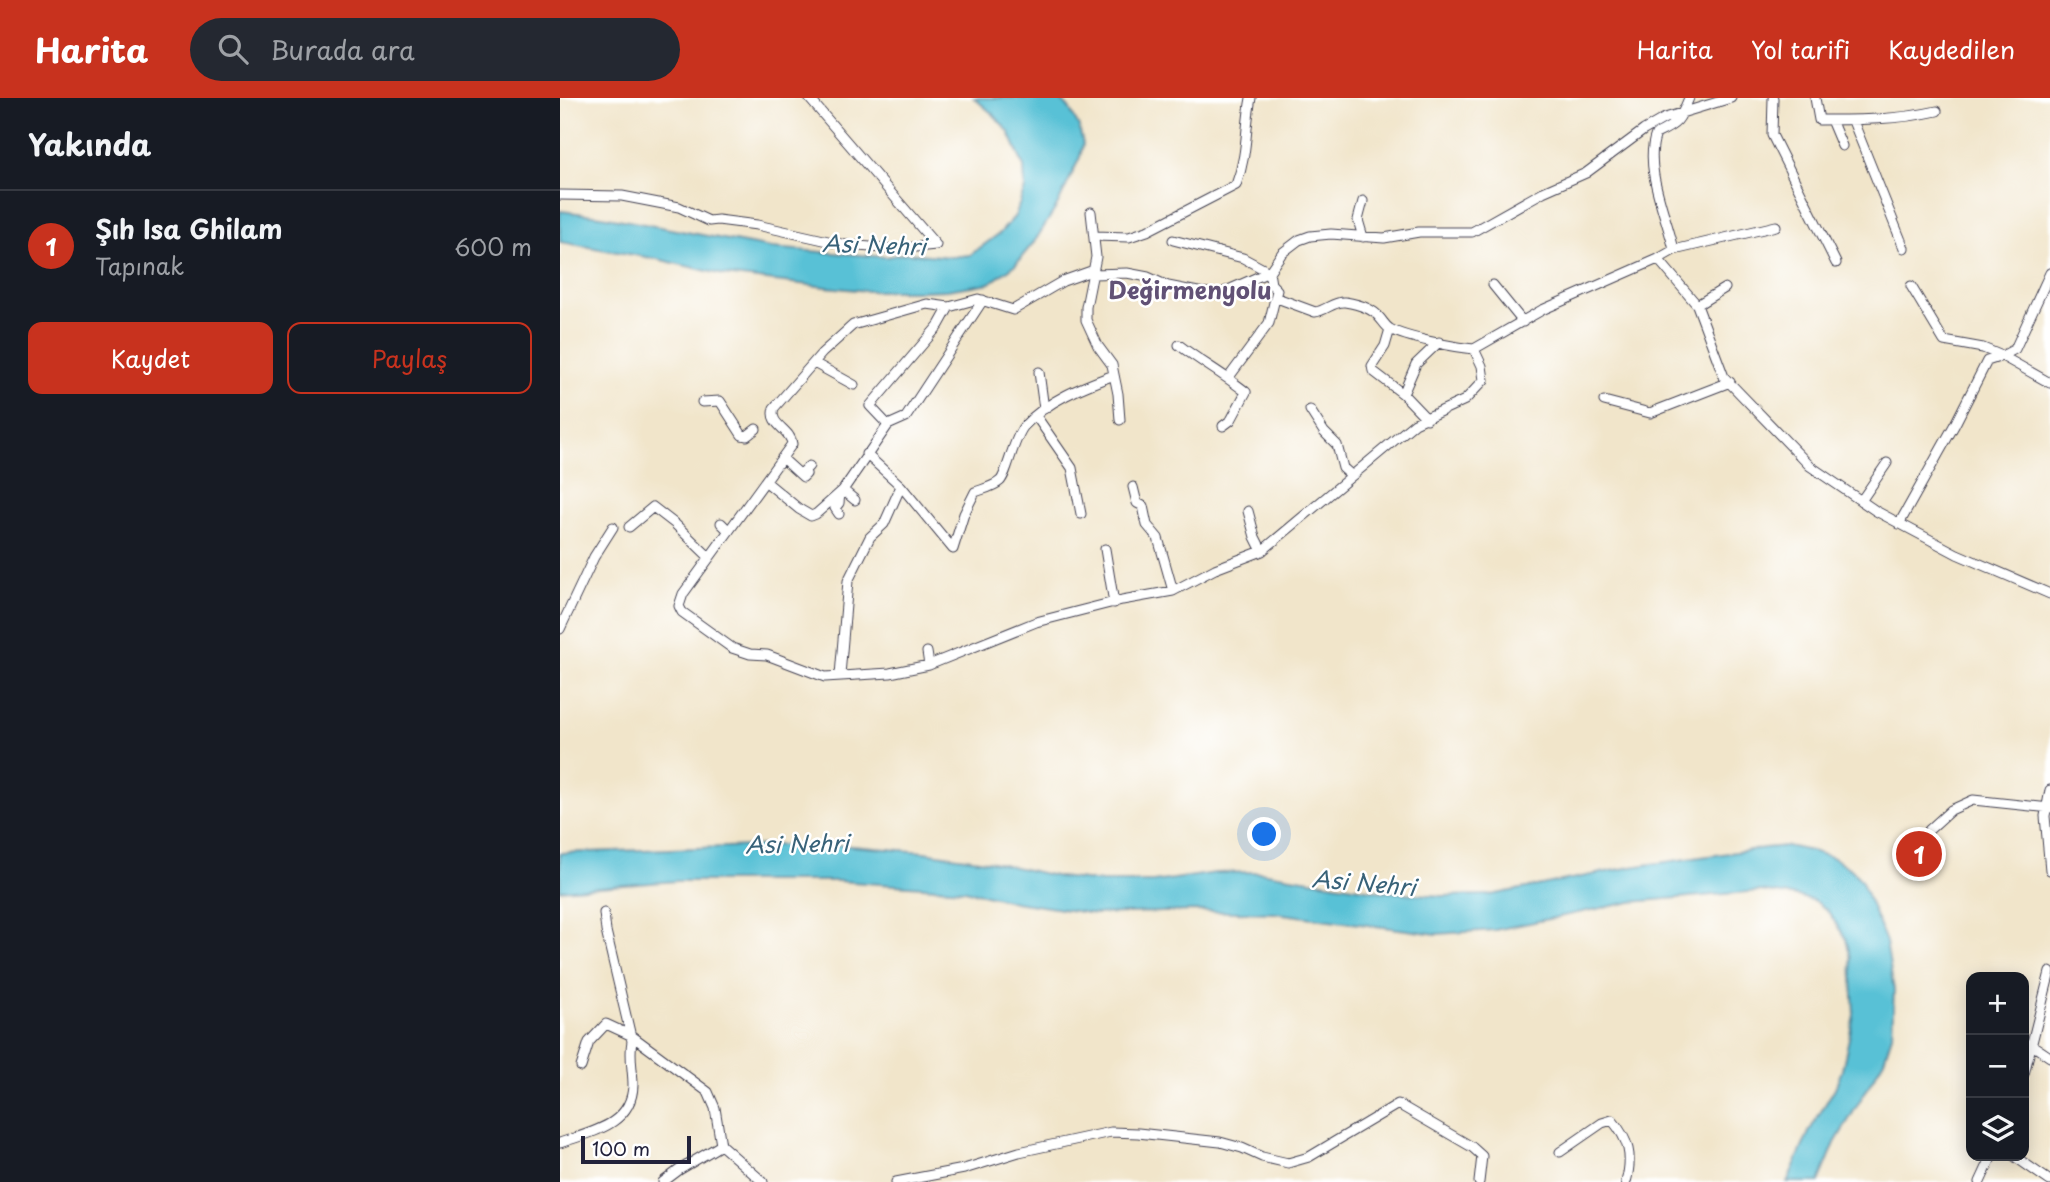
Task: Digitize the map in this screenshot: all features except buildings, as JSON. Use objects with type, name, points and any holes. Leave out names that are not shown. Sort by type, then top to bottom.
[{"type":"street","points":[[560,195],[622,196],[679,206],[709,221],[757,225],[846,245],[895,249],[936,246],[809,98]]},
{"type":"street","points":[[1094,236],[1129,237],[1147,231],[1236,185],[1246,149],[1246,120],[1251,98]]},
{"type":"street","points":[[1674,250],[1652,162],[1653,142],[1656,134],[1680,120],[1689,98]]},
{"type":"street","points":[[1475,349],[1484,380],[1465,400],[1415,423],[1262,551],[1215,569],[1173,591],[1036,622],[929,665],[890,673],[825,677],[767,655],[750,654],[732,648],[681,612],[679,606],[683,594],[792,444],[792,439],[775,422],[772,411],[841,334],[853,325],[927,304],[949,307],[978,299],[1013,310],[1063,281],[1093,272],[1127,273],[1148,277],[1168,286],[1219,294],[1269,272],[1282,253],[1304,237],[1325,234],[1384,238],[1419,232],[1472,232],[1543,192],[1575,179],[1644,130],[1707,101],[1731,98]]},
{"type":"street","points":[[1773,98],[1772,135],[1836,262]]},
{"type":"street","points":[[1815,98],[1819,120],[1853,121],[1917,116],[1937,111]]},
{"type":"street","points":[[1831,120],[1842,146]]},
{"type":"street","points":[[1853,121],[1904,248]]},
{"type":"street","points":[[1363,201],[1358,220],[1363,237]]},
{"type":"street","points":[[1091,212],[1096,257],[1086,306],[1086,320],[1112,366],[1119,420]]},
{"type":"street","points":[[1277,298],[1315,312],[1340,302],[1366,307],[1378,315],[1390,329],[1475,349],[1542,310],[1658,260],[1674,250],[1776,226]]},
{"type":"street","points":[[1174,240],[1242,258],[1269,272]]},
{"type":"street","points":[[1658,260],[1666,266],[1697,305],[1724,377],[1810,466],[1899,524],[1957,554],[2050,594]]},
{"type":"street","points":[[1229,377],[1269,323],[1278,290],[1271,284],[1269,272]]},
{"type":"street","points":[[1899,524],[1987,362],[2015,349],[2050,273]]},
{"type":"street","points":[[1493,285],[1524,322]]},
{"type":"street","points":[[1911,286],[1944,341],[1983,348],[2050,383]]},
{"type":"street","points":[[1697,305],[1725,288]]},
{"type":"street","points":[[765,481],[811,516],[841,491],[888,425],[906,417],[983,300]]},
{"type":"street","points":[[888,425],[870,406],[939,325],[949,307]]},
{"type":"street","points":[[1390,329],[1385,346],[1372,366],[1373,371],[1403,394],[1427,419]]},
{"type":"street","points":[[1403,394],[1416,364],[1439,342]]},
{"type":"street","points":[[1180,345],[1201,362],[1229,377],[1246,394],[1231,420],[1223,426]]},
{"type":"street","points":[[814,363],[854,385]]},
{"type":"street","points":[[1039,372],[1044,409]]},
{"type":"street","points":[[866,454],[901,486],[953,549],[964,514],[975,492],[991,487],[1003,477],[1013,446],[1023,428],[1044,409],[1079,389],[1114,375]]},
{"type":"street","points":[[1604,401],[1650,413],[1730,382]]},
{"type":"street","points":[[702,402],[720,401],[742,435],[747,436],[756,429]]},
{"type":"street","points":[[1310,410],[1324,432],[1337,445],[1343,468],[1351,475]]},
{"type":"street","points":[[1036,416],[1072,468],[1081,514]]},
{"type":"street","points":[[782,458],[803,477],[809,466]]},
{"type":"street","points":[[1861,501],[1887,463]]},
{"type":"street","points":[[840,675],[848,581],[870,537],[884,524],[901,486]]},
{"type":"street","points":[[1133,487],[1137,503],[1143,506],[1147,524],[1158,538],[1173,591]]},
{"type":"street","points":[[841,491],[855,500]]},
{"type":"street","points":[[839,514],[835,508],[839,503],[841,491]]},
{"type":"street","points":[[629,527],[653,507],[709,557]]},
{"type":"street","points":[[1248,512],[1262,551]]},
{"type":"street","points":[[721,523],[729,531]]},
{"type":"street","points":[[560,629],[594,557],[612,527]]},
{"type":"street","points":[[1105,549],[1114,603]]},
{"type":"street","points":[[927,652],[929,665]]},
{"type":"street","points":[[2050,790],[2050,870]]},
{"type":"street","points":[[1929,830],[1951,810],[1973,800],[2048,808]]},
{"type":"street","points":[[560,1143],[608,1126],[626,1111],[633,1088],[632,1036],[604,913]]},
{"type":"street","points":[[2029,1056],[2050,972]]},
{"type":"street","points":[[581,1067],[589,1042],[606,1024],[632,1036],[708,1092],[715,1108],[721,1145],[763,1182]]},
{"type":"street","points":[[2032,1045],[2050,1057]]},
{"type":"street","points":[[895,1182],[1111,1132],[1220,1142],[1288,1163],[1309,1157],[1398,1104],[1472,1147],[1482,1156],[1479,1182]]},
{"type":"street","points":[[1560,1152],[1602,1123],[1612,1120],[1625,1135],[1629,1152],[1626,1182]]},
{"type":"street","points":[[663,1182],[721,1145]]},
{"type":"street","points":[[1980,1182],[1990,1161]]},
{"type":"street","points":[[2021,1161],[2049,1181]]},
{"type":"water","points":[[974,98],[1059,98],[1069,108],[1079,127],[1083,144],[1080,157],[1057,206],[1035,241],[1015,265],[990,283],[947,290],[919,291],[868,291],[826,287],[724,275],[657,259],[560,242],[560,211],[602,216],[771,248],[886,257],[906,253],[951,257],[970,255],[1000,233],[1015,216],[1025,188],[1024,167],[1009,132]]},
{"type":"water","points":[[839,845],[924,852],[993,862],[1059,877],[1102,882],[1153,882],[1216,873],[1260,872],[1379,891],[1441,896],[1491,895],[1631,867],[1787,846],[1834,858],[1861,880],[1886,942],[1894,990],[1892,1035],[1884,1060],[1835,1143],[1819,1182],[1787,1182],[1810,1130],[1835,1088],[1842,1070],[1854,1015],[1851,958],[1846,939],[1827,910],[1815,901],[1797,896],[1760,891],[1631,902],[1495,930],[1437,934],[1275,913],[1196,911],[1095,914],[1015,902],[965,890],[838,881],[677,881],[560,890],[560,853]]},
{"type":"place","name":"Şıh Isa Ghilam","points":[[1919,854]]},
{"type":"district","name":"Değirmenyolu","points":[[1190,289]]},
{"type":"water label","name":"Asi Nehri","points":[[874,244]]},
{"type":"water label","name":"Asi Nehri","points":[[797,843]]},
{"type":"water label","name":"Asi Nehri","points":[[1364,882]]}]
